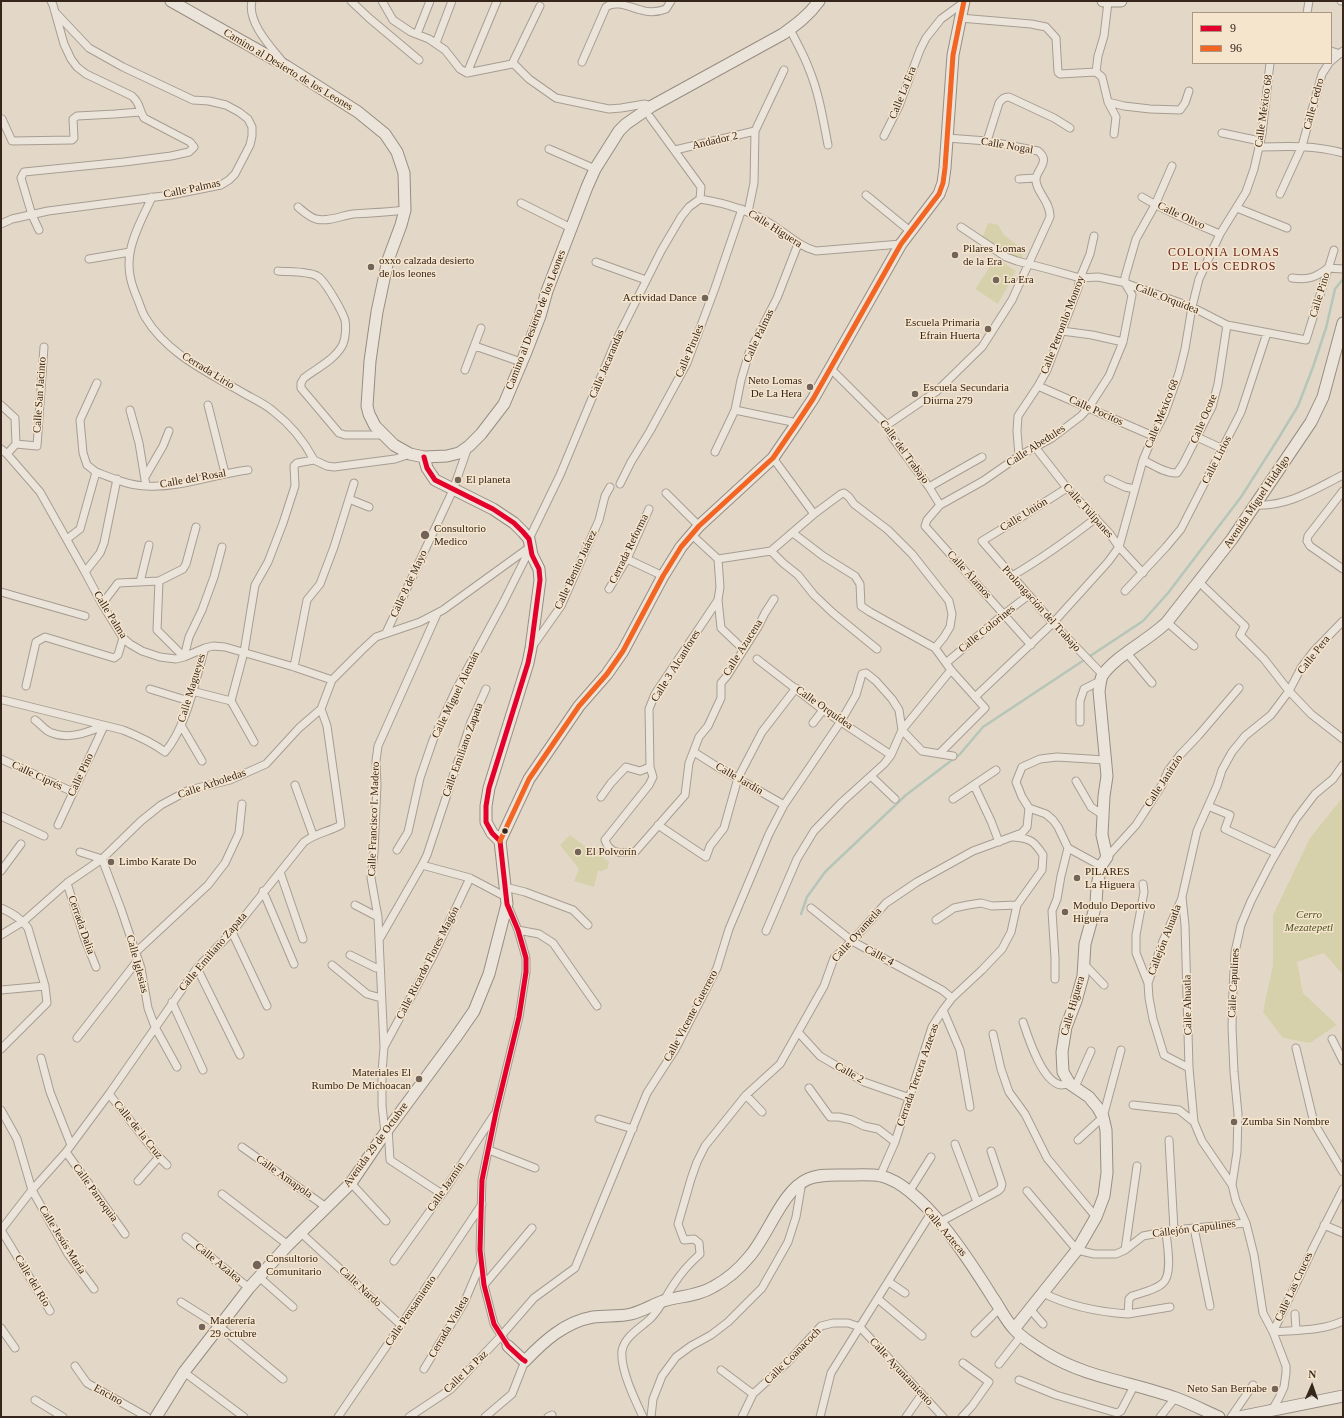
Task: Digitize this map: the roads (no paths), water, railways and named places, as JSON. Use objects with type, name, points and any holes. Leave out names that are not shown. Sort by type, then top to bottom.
[{"type":"street","name":"Calle Palmas","points":[[38,230],[21,178],[24,172],[171,156],[189,152],[194,147],[190,142],[144,118],[140,112],[138,101],[132,96],[77,67],[71,60],[64,44],[51,1]]},
{"type":"street","name":"Camino al Desierto de los Leones","points":[[171,1],[286,66],[358,112],[385,134],[393,144],[401,160],[405,183],[405,210],[388,260],[377,312],[370,361],[367,406],[372,421],[394,445],[410,454],[424,457],[446,456],[459,453],[469,446],[481,434],[504,404],[540,316],[547,291],[595,169],[619,131],[626,124],[652,106],[790,29],[812,11],[819,1]]},
{"type":"street","points":[[252,1],[250,7],[253,20],[268,43],[286,66]]},
{"type":"street","points":[[351,1],[369,18],[420,60]]},
{"type":"street","points":[[382,1],[394,20],[411,32],[429,38],[436,43],[445,50],[460,69],[467,73],[512,64],[520,69],[529,79],[556,98],[609,109],[645,104],[652,106]]},
{"type":"street","points":[[417,34],[430,1]]},
{"type":"street","points":[[436,43],[452,1]]},
{"type":"street","points":[[467,73],[497,1]]},
{"type":"street","points":[[582,62],[606,7],[609,4],[612,2],[620,2],[642,11],[654,12],[666,9],[671,1]]},
{"type":"street","points":[[1096,72],[1098,56],[1104,36],[1105,1],[1121,1]]},
{"type":"street","points":[[1307,12],[1309,1]]},
{"type":"street","points":[[485,1417],[512,1394],[524,1360],[504,1341],[494,1324],[484,1285],[480,1250],[482,1180],[496,1112],[519,1017],[526,972],[526,958],[506,896],[500,841],[529,779],[579,706],[607,674],[623,651],[663,576],[681,547],[695,531],[772,458],[797,423],[901,244],[939,194],[943,183],[952,61],[964,2]]},
{"type":"street","name":"Calle La Era","points":[[884,136],[900,106],[920,50],[926,38],[941,20],[964,2]]},
{"type":"street","points":[[512,64],[540,6]]},
{"type":"street","name":"Calle Palmas","points":[[32,215],[66,208],[116,203],[221,185],[235,174],[250,145],[252,136],[252,127],[248,120],[238,112],[226,105],[209,101],[193,100],[123,67],[89,48],[55,12]]},
{"type":"street","points":[[960,18],[1031,24],[1046,27],[1056,38],[1058,72],[1060,74],[1096,72],[1102,77],[1108,102],[1116,117],[1114,134]]},
{"type":"street","points":[[790,29],[809,68],[816,87],[828,145]]},
{"type":"street","points":[[1332,51],[1342,52]]},
{"type":"street","name":"Calle Cedro","points":[[1332,60],[1342,52]]},
{"type":"street","name":"Calle México 68","points":[[975,697],[1054,623],[1108,562],[1119,547],[1143,460],[1164,415],[1179,373],[1185,349],[1192,307],[1200,279],[1220,234],[1246,192],[1254,169],[1260,144],[1270,64]]},
{"type":"street","name":"Calle Cedro","points":[[1280,194],[1302,146],[1322,74],[1329,64]]},
{"type":"street","points":[[755,132],[784,70]]},
{"type":"street","points":[[1108,102],[1130,107],[1180,110],[1186,103],[1189,91]]},
{"type":"street","points":[[987,141],[999,103],[1005,97],[1009,97],[1054,118],[1070,128]]},
{"type":"street","points":[[2,120],[12,141],[56,141],[72,140],[74,138],[73,119],[80,115],[140,112]]},
{"type":"street","points":[[650,117],[701,187],[700,199]]},
{"type":"street","name":"Andador 2","points":[[675,150],[755,132]]},
{"type":"street","name":"Calle Pirules","points":[[620,484],[631,462],[650,432],[687,362],[745,211],[754,183],[755,132]]},
{"type":"street","points":[[1222,133],[1260,144],[1302,146],[1343,153]]},
{"type":"street","name":"Calle Nogal","points":[[947,138],[987,141],[1038,151],[1042,154],[1044,159],[1042,168],[1036,178]]},
{"type":"street","points":[[549,149],[595,169]]},
{"type":"street","name":"Calle Abedules","points":[[940,505],[983,481],[1019,456],[1052,438],[1081,416],[1089,407],[1109,376],[1123,342],[1132,294],[1125,283],[1125,277],[1136,240],[1155,205],[1172,166]]},
{"type":"street","points":[[887,426],[937,391],[982,347],[1012,300],[1027,264],[1050,217],[1050,210],[1037,184],[1036,178],[1019,179]]},
{"type":"street","points":[[866,194],[910,231]]},
{"type":"street","name":"Cerrada Lirio","points":[[152,197],[135,234],[130,252],[128,268],[131,284],[145,317],[160,336],[182,356],[199,368],[272,410],[296,433],[308,448],[314,460]]},
{"type":"street","name":"Calle Olivo","points":[[1142,197],[1155,205],[1220,234]]},
{"type":"street","name":"Calle Higuera","points":[[700,199],[717,202],[745,211],[771,224],[798,244],[816,251],[901,244]]},
{"type":"street","name":"Calle Jacarandas","points":[[530,543],[615,343],[646,280],[680,217],[689,207],[700,199]]},
{"type":"street","points":[[521,203],[571,228]]},
{"type":"street","points":[[298,207],[306,215],[317,219],[334,219],[353,214],[374,214],[405,210]]},
{"type":"street","points":[[1237,208],[1287,228]]},
{"type":"street","points":[[1,224],[12,219],[32,215]]},
{"type":"street","name":"Calle Orquídea","points":[[961,227],[1006,257],[1017,262],[1080,278],[1098,277],[1125,283],[1192,307],[1227,325],[1306,340]]},
{"type":"street","name":"Calle Petronilo Monroy","points":[[1019,456],[1017,431],[1018,416],[1047,370],[1090,254],[1094,236]]},
{"type":"street","name":"Calle Palmas","points":[[715,452],[735,410],[741,380],[749,353],[777,298],[798,244]]},
{"type":"street","name":"Calle Pino","points":[[1306,340],[1330,268],[1334,250]]},
{"type":"street","points":[[89,259],[130,252]]},
{"type":"street","points":[[596,262],[646,280]]},
{"type":"street","points":[[1292,278],[1309,278],[1318,276],[1330,268],[1343,269]]},
{"type":"street","points":[[278,271],[317,276],[327,286],[344,320],[345,337],[343,344],[334,356],[304,378],[301,383],[301,388],[338,433],[345,435],[384,435]]},
{"type":"street","name":"Avenida Miguel Hidalgo","points":[[1127,653],[1159,630],[1199,582],[1232,539],[1311,422],[1318,409],[1343,324]]},
{"type":"street","name":"Calle Ocote","points":[[1143,460],[1168,472],[1177,473],[1183,464],[1212,407],[1218,384],[1227,325]]},
{"type":"street","points":[[465,370],[475,346],[480,328]]},
{"type":"street","points":[[1062,331],[1092,335],[1123,342]]},
{"type":"street","name":"Calle Lirios","points":[[1142,573],[1181,529],[1223,449],[1241,412],[1267,333]]},
{"type":"street","points":[[475,346],[521,362]]},
{"type":"street","name":"Calle San Jacinto","points":[[16,444],[37,446],[44,347]]},
{"type":"street","name":"Calle del Trabajo","points":[[830,368],[887,426],[895,442],[929,487],[940,505]]},
{"type":"street","points":[[67,539],[80,529],[96,472],[87,465],[83,453],[80,420],[97,384]]},
{"type":"street","name":"Calle Pocitos","points":[[1038,386],[1153,436]]},
{"type":"street","points":[[1,405],[15,418],[16,444],[7,454]]},
{"type":"street","points":[[208,406],[225,473]]},
{"type":"street","points":[[130,410],[139,443],[146,486]]},
{"type":"street","points":[[735,410],[797,423]]},
{"type":"street","points":[[145,477],[170,431]]},
{"type":"street","points":[[1197,437],[1223,449]]},
{"type":"street","name":"Calle 8 de Mayo","points":[[386,633],[453,490],[469,446]]},
{"type":"street","name":"Calle Tulipanes","points":[[1036,447],[1067,488],[1096,518],[1142,573]]},
{"type":"street","name":"Calle Palma","points":[[1,449],[40,492],[102,604],[123,638],[130,644],[142,651],[176,659],[205,648],[213,646],[219,647],[244,652],[332,680]]},
{"type":"street","points":[[254,742],[231,701],[244,652],[254,585],[268,562],[283,523],[295,486],[294,466],[297,463],[314,460],[327,466],[334,467],[395,459],[410,454]]},
{"type":"street","points":[[424,457],[427,468],[435,480],[498,512],[514,523],[530,543],[532,555],[539,569],[540,580],[528,663],[489,788],[486,806],[486,822],[492,833],[500,841]]},
{"type":"street","points":[[929,487],[982,457]]},
{"type":"street","points":[[772,458],[814,514]]},
{"type":"street","name":"Calle del Rosal","points":[[96,472],[117,480],[146,486],[173,485],[225,473],[248,470]]},
{"type":"street","points":[[1255,505],[1264,506],[1286,502],[1304,495],[1343,475]]},
{"type":"street","points":[[1108,479],[1125,488],[1135,489]]},
{"type":"street","points":[[85,572],[100,553],[104,543],[117,480]]},
{"type":"street","points":[[294,667],[307,600],[320,584],[334,547],[354,483]]},
{"type":"street","name":"Calle Benito Juárez","points":[[531,648],[561,606],[599,520],[605,496],[610,487]]},
{"type":"street","name":"Calle Unión","points":[[982,541],[1067,488]]},
{"type":"street","points":[[1343,491],[1308,536],[1307,541],[1310,546],[1343,569]]},
{"type":"street","points":[[666,493],[718,559],[720,588],[718,600],[721,628],[743,649]]},
{"type":"street","points":[[718,559],[771,551],[814,514],[844,493],[854,504],[888,530],[912,554],[949,601],[952,614],[950,627],[935,648]]},
{"type":"street","points":[[349,499],[369,507]]},
{"type":"street","name":"Calle Álamos","points":[[940,505],[927,520],[925,526],[1032,645]]},
{"type":"street","name":"Cerrada Reforma","points":[[609,589],[627,559],[649,509]]},
{"type":"street","points":[[1012,576],[1059,546],[1096,518]]},
{"type":"street","points":[[102,604],[118,583],[159,581],[183,569],[186,564],[196,527]]},
{"type":"street","points":[[793,533],[823,556],[855,576],[860,584],[861,606],[935,648],[951,670],[985,708],[940,754]]},
{"type":"street","name":"Prolongación del Trabajo","points":[[982,541],[1075,647],[1092,664],[1101,678]]},
{"type":"street","points":[[332,680],[376,637],[420,622],[437,614],[530,543]]},
{"type":"street","name":"Calle Miguel Alemán","points":[[397,850],[408,832],[420,778],[433,740],[456,690],[503,603],[530,543]]},
{"type":"street","points":[[140,582],[149,545]]},
{"type":"street","points":[[184,657],[189,637],[202,610],[214,577],[222,547]]},
{"type":"street","points":[[771,551],[798,575],[814,595],[833,613],[877,649]]},
{"type":"street","points":[[627,559],[663,576]]},
{"type":"street","points":[[1125,591],[1142,573]]},
{"type":"street","points":[[159,581],[157,630],[184,657]]},
{"type":"street","points":[[1199,582],[1245,626],[1240,635],[1264,658],[1289,691],[1311,714],[1343,739]]},
{"type":"street","points":[[1,592],[84,616]]},
{"type":"street","name":"Calle Colorines","points":[[946,663],[1029,595]]},
{"type":"street","name":"Calle Azucena","points":[[605,840],[607,847],[614,852],[635,852],[685,795],[689,763],[699,737],[708,726],[721,698],[721,683],[758,627],[774,599]]},
{"type":"street","name":"Calle 3 Alcanfores","points":[[605,840],[649,785],[653,777],[650,767],[649,709],[655,694],[718,600]]},
{"type":"street","name":"Calle Francisco I. Madero","points":[[437,614],[378,746],[376,761],[377,785],[374,852],[371,878],[378,917],[384,1047],[382,1106],[390,1160],[442,1194]]},
{"type":"street","name":"Calle Pera","points":[[1289,691],[1301,668],[1313,652],[1343,621]]},
{"type":"street","points":[[1167,622],[1194,646]]},
{"type":"street","points":[[26,686],[36,642],[45,637],[114,658],[118,655],[123,638]]},
{"type":"street","name":"Calle Magueyes","points":[[3,700],[136,735],[153,743],[165,752],[172,744],[185,716],[205,648]]},
{"type":"street","points":[[1080,722],[1080,701],[1084,689],[1101,678],[1127,653],[1152,683]]},
{"type":"street","name":"Calle Orquídea","points":[[757,659],[823,710],[892,755]]},
{"type":"street","points":[[766,931],[797,859],[814,831],[842,802],[892,755],[902,730],[951,670]]},
{"type":"street","name":"Calle Vicente Guerrero","points":[[504,1341],[534,1298],[576,1268],[647,1093],[676,1048],[717,968],[729,929],[769,834],[784,805],[841,721],[856,695],[862,674],[866,673],[876,681],[892,699],[899,710],[902,730]]},
{"type":"street","name":"Calle Higuera","points":[[1072,1085],[1063,1072],[1062,1052],[1066,1027],[1076,1001],[1083,976],[1085,944],[1096,904],[1097,886],[1104,861],[1102,835],[1104,796],[1107,776],[1099,691],[1101,678]]},
{"type":"street","name":"Calle Arboledas","points":[[1,935],[24,921],[67,883],[102,859],[141,821],[161,805],[189,790],[230,780],[266,764],[299,728],[321,709],[332,680]]},
{"type":"street","points":[[658,825],[706,856],[710,846],[724,828],[738,778],[762,732],[796,688]]},
{"type":"street","name":"Calle Janitzio","points":[[1104,861],[1136,825],[1162,785],[1168,771],[1180,755],[1239,688]]},
{"type":"street","points":[[150,689],[189,701]]},
{"type":"street","name":"Calle Emiliano Zapata","points":[[379,940],[427,855],[471,722],[486,689]]},
{"type":"street","points":[[192,691],[231,701]]},
{"type":"street","name":"Calle Ahuatla","points":[[1273,1332],[1263,1313],[1254,1255],[1246,1223],[1236,1201],[1232,1185],[1202,1141],[1194,1122],[1189,1068],[1186,939],[1182,897],[1197,831],[1217,786],[1222,770],[1232,752],[1245,736],[1271,715],[1289,691]]},
{"type":"street","name":"Calle Emiliano Zapata","points":[[1,1230],[32,1190],[66,1152],[197,968],[232,932],[263,891],[304,842],[313,835],[334,829],[341,825],[327,726],[321,709]]},
{"type":"street","points":[[813,722],[823,710]]},
{"type":"street","points":[[35,720],[52,733],[64,735],[84,733],[104,726]]},
{"type":"street","points":[[181,725],[202,761]]},
{"type":"street","name":"Calle Pino","points":[[58,825],[104,726]]},
{"type":"street","points":[[902,730],[922,751],[953,756]]},
{"type":"street","name":"Calle Jardín","points":[[694,752],[784,805]]},
{"type":"street","points":[[1055,978],[1056,958],[1052,911],[1057,900],[1068,848],[1061,832],[1053,820],[1046,814],[1029,808],[1022,797],[1016,782],[1022,767],[1040,759],[1057,757],[1105,760]]},
{"type":"street","name":"Calle Ciprés","points":[[1,759],[73,792]]},
{"type":"street","name":"Calle Capulines","points":[[1232,1185],[1237,1152],[1238,1114],[1232,1027],[1235,952],[1241,925],[1276,853],[1296,820],[1315,794],[1333,780],[1343,765]]},
{"type":"street","points":[[601,797],[611,783],[626,767],[640,771],[650,767]]},
{"type":"street","points":[[953,799],[996,770]]},
{"type":"street","points":[[871,776],[895,799]]},
{"type":"street","points":[[1076,781],[1091,807],[1103,815]]},
{"type":"street","points":[[295,785],[313,835]]},
{"type":"street","points":[[974,785],[999,842]]},
{"type":"street","points":[[136,952],[208,885],[225,863],[239,833],[242,804]]},
{"type":"street","points":[[1208,806],[1230,815],[1225,829],[1276,853]]},
{"type":"street","name":"Calle Oyametla","points":[[664,1301],[687,1266],[700,1254],[699,1243],[694,1239],[684,1240],[678,1224],[697,1162],[705,1146],[746,1095],[780,1064],[824,986],[834,958],[852,941],[886,903],[911,886],[973,851],[1022,833],[1027,827],[1029,808]]},
{"type":"street","points":[[1,816],[44,836]]},
{"type":"street","name":"Cerrada Tercera Aztecas","points":[[880,1176],[896,1142],[932,1027],[952,998],[1002,949],[1011,932],[1017,905],[1042,870],[1043,855],[1037,846],[1029,839],[1011,837]]},
{"type":"street","points":[[1,871],[21,844]]},
{"type":"street","points":[[1068,848],[1104,861]]},
{"type":"street","points":[[80,852],[102,859]]},
{"type":"street","name":"Calle Iglesias","points":[[102,859],[136,952],[145,987],[148,1008],[155,1027],[177,1067]]},
{"type":"street","points":[[422,865],[470,878],[506,896],[524,892],[573,910],[588,926]]},
{"type":"street","points":[[280,872],[303,940]]},
{"type":"street","name":"Calle Ricardo Flores Magón","points":[[384,1047],[433,956],[470,878]]},
{"type":"street","name":"Cerrada Dalia","points":[[67,883],[84,937],[96,967]]},
{"type":"street","points":[[1143,884],[1144,892],[1136,935],[1136,953],[1148,983],[1149,998],[1164,1055],[1189,1068]]},
{"type":"street","points":[[263,891],[294,964]]},
{"type":"street","name":"Avenida 29 de Octubre","points":[[156,1417],[184,1372],[249,1288],[300,1232],[351,1183],[386,1130],[474,1011],[489,974],[506,896]]},
{"type":"street","name":"Callejón Ahuatla","points":[[1148,983],[1163,941],[1182,897]]},
{"type":"street","points":[[936,920],[954,908],[981,903],[992,906],[1017,905]]},
{"type":"street","points":[[355,905],[378,917]]},
{"type":"street","points":[[1,908],[24,921],[28,928],[32,937],[45,986],[47,1003],[1,1049]]},
{"type":"street","name":"Calle 4","points":[[811,908],[852,941],[942,990],[952,998]]},
{"type":"street","points":[[518,930],[540,934],[553,943],[597,1006]]},
{"type":"street","points":[[232,932],[267,1006]]},
{"type":"street","points":[[350,955],[376,968],[380,968]]},
{"type":"street","points":[[77,1038],[138,960]]},
{"type":"street","points":[[1084,964],[1104,985]]},
{"type":"street","points":[[332,965],[367,994],[381,998]]},
{"type":"street","points":[[197,968],[240,1055]]},
{"type":"street","points":[[1,990],[45,986]]},
{"type":"street","points":[[172,1002],[203,1070]]},
{"type":"street","points":[[943,1010],[960,1050],[970,1107]]},
{"type":"street","points":[[999,1364],[1030,1309],[1077,1250],[1096,1217],[1104,1196],[1107,1173],[1106,1130],[1103,1117],[1098,1108],[1089,1097],[1072,1085],[1060,1085],[1053,1082],[1044,1071],[1032,1051],[1023,1022]]},
{"type":"street","name":"Calle 2","points":[[798,1032],[820,1056],[864,1082],[910,1098]]},
{"type":"street","points":[[993,1034],[1001,1069],[1009,1092],[1025,1114],[1047,1158],[1096,1217]]},
{"type":"street","points":[[1332,1039],[1343,1061]]},
{"type":"street","points":[[1296,1048],[1314,1123],[1343,1172]]},
{"type":"street","points":[[1072,1085],[1091,1050]]},
{"type":"street","points":[[1078,1140],[1103,1117],[1121,1050]]},
{"type":"street","points":[[41,1058],[50,1092],[71,1145]]},
{"type":"street","points":[[809,1088],[830,1117],[839,1117],[852,1120],[864,1126],[878,1129],[896,1142]]},
{"type":"street","name":"Calle de la Cruz","points":[[108,1094],[167,1165]]},
{"type":"street","points":[[746,1095],[762,1112]]},
{"type":"street","points":[[1133,1106],[1179,1110],[1194,1122]]},
{"type":"street","name":"Calle Jesús María","points":[[1,1110],[17,1139],[32,1190],[68,1254],[94,1289]]},
{"type":"street","name":"Calle Jazmín","points":[[394,1261],[442,1194],[496,1112]]},
{"type":"street","points":[[599,1119],[633,1129]]},
{"type":"street","points":[[1169,1140],[1174,1230]]},
{"type":"street","points":[[955,1144],[977,1202]]},
{"type":"street","name":"Calle Amapola","points":[[242,1147],[326,1207]]},
{"type":"street","points":[[489,1150],[535,1168]]},
{"type":"street","points":[[940,1222],[1001,1188],[1002,1184],[991,1151]]},
{"type":"street","name":"Calle Parroquia","points":[[66,1152],[125,1234]]},
{"type":"street","points":[[909,1192],[931,1156]]},
{"type":"street","points":[[138,1181],[159,1157]]},
{"type":"street","points":[[1124,1250],[1137,1166]]},
{"type":"street","name":"Calle Aztecas","points":[[524,1360],[561,1329],[576,1323],[592,1317],[628,1314],[642,1311],[664,1301],[693,1295],[713,1287],[734,1271],[750,1256],[790,1193],[802,1182],[816,1176],[827,1175],[880,1176],[892,1181],[909,1192],[940,1222],[969,1260],[1000,1308],[1018,1332],[1047,1354],[1086,1373],[1175,1398],[1219,1417]]},
{"type":"street","points":[[651,1417],[653,1399],[662,1376],[676,1357],[691,1346],[711,1335],[728,1322],[762,1288],[788,1242],[796,1217],[802,1182]]},
{"type":"street","points":[[351,1183],[386,1220]]},
{"type":"street","name":"Calle Las Cruces","points":[[1272,1410],[1284,1387],[1286,1373],[1284,1358],[1273,1332],[1324,1225],[1343,1190]]},
{"type":"street","points":[[1027,1191],[1077,1250]]},
{"type":"street","points":[[222,1194],[288,1245]]},
{"type":"street","name":"Calle Pensamiento","points":[[338,1417],[482,1204]]},
{"type":"street","points":[[820,1417],[831,1373],[931,1213]]},
{"type":"street","name":"Callejón Capulines","points":[[1077,1250],[1094,1254],[1116,1254],[1143,1236],[1174,1230],[1246,1223]]},
{"type":"street","points":[[1324,1225],[1343,1233]]},
{"type":"street","points":[[484,1285],[532,1228]]},
{"type":"street","points":[[1194,1228],[1210,1306]]},
{"type":"street","name":"Calle del Río","points":[[1,1230],[50,1311]]},
{"type":"street","name":"Calle Nardo","points":[[300,1232],[401,1325]]},
{"type":"street","points":[[1128,1314],[1129,1298],[1163,1284],[1167,1278],[1169,1267],[1166,1232]]},
{"type":"street","name":"Calle Azalea","points":[[186,1237],[249,1288]]},
{"type":"street","name":"Cerrada Violeta","points":[[424,1369],[464,1303],[481,1262]]},
{"type":"street","points":[[259,1277],[292,1307]]},
{"type":"street","points":[[889,1282],[905,1293]]},
{"type":"street","points":[[1043,1293],[1071,1305],[1101,1312],[1128,1314],[1170,1307]]},
{"type":"street","points":[[878,1299],[922,1336]]},
{"type":"street","points":[[643,1417],[623,1366],[622,1350],[626,1340],[650,1318],[664,1301]]},
{"type":"street","points":[[181,1302],[219,1326],[283,1379]]},
{"type":"street","points":[[975,1333],[1000,1308]]},
{"type":"street","points":[[1030,1309],[1043,1324]]},
{"type":"street","points":[[1295,1314],[1296,1330]]},
{"type":"street","points":[[1273,1332],[1320,1327],[1343,1321]]},
{"type":"street","name":"Calle Coanacoch","points":[[742,1417],[753,1394],[787,1363],[821,1326],[833,1323],[848,1324],[860,1327]]},
{"type":"street","name":"Calle Ayuntamiento","points":[[860,1327],[943,1417]]},
{"type":"street","points":[[1,1328],[15,1348]]},
{"type":"street","name":"Calle La Paz","points":[[408,1417],[451,1390],[504,1341]]},
{"type":"street","points":[[962,1417],[989,1382],[963,1363]]},
{"type":"street","name":"Encino","points":[[75,1366],[87,1383],[147,1417]]},
{"type":"street","points":[[721,1370],[753,1394]]},
{"type":"street","points":[[184,1372],[244,1417]]},
{"type":"street","points":[[1019,1380],[1056,1395],[1117,1413],[1121,1412],[1134,1386]]},
{"type":"street","points":[[1231,1417],[1252,1385]]},
{"type":"street","points":[[906,1417],[922,1394]]},
{"type":"street","points":[[1245,1416],[1343,1396]]},
{"type":"street","points":[[1160,1417],[1175,1398]]},
{"type":"street","points":[[35,1400],[63,1417]]},
{"type":"waterway","points":[[801,914],[807,897],[825,872],[906,795],[960,754],[983,727],[1143,621],[1168,593],[1241,497],[1298,406],[1326,328],[1335,289],[1343,279]]},
{"type":"place","name":"Pilares Lomas de la Era","points":[[955,255]]},
{"type":"place","name":"oxxo calzada desierto de los leones","points":[[371,267]]},
{"type":"place","name":"La Era","points":[[996,280]]},
{"type":"place","name":"Actividad Dance","points":[[705,298]]},
{"type":"place","name":"Escuela Primaria Efrain Huerta","points":[[988,329]]},
{"type":"place","name":"Neto Lomas De La Hera","points":[[810,387]]},
{"type":"place","name":"Escuela Secundaria Diurna 279","points":[[915,394]]},
{"type":"place","name":"El planeta","points":[[458,480]]},
{"type":"place","name":"Consultorio Medico","points":[[425,535]]},
{"type":"place","name":"El Polvorín","points":[[578,852]]},
{"type":"place","name":"Limbo Karate Do","points":[[111,862]]},
{"type":"place","name":"PILARES La Higuera","points":[[1077,878]]},
{"type":"place","name":"Modulo Deportivo Higuera","points":[[1065,912]]},
{"type":"place","name":"Materiales El Rumbo De Michoacan","points":[[419,1079]]},
{"type":"place","name":"Zumba Sin Nombre","points":[[1234,1122]]},
{"type":"place","name":"Consultorio Comunitario","points":[[257,1265]]},
{"type":"place","name":"Maderería 29 octubre","points":[[202,1327]]},
{"type":"place","name":"Neto San Bernabe","points":[[1275,1389]]},
{"type":"district","name":"COLONIA LOMAS DE LOS CEDROS","points":[[1224,260]]},
{"type":"park label","name":"Cerro Mezatepetl","points":[[1309,921]]}]
